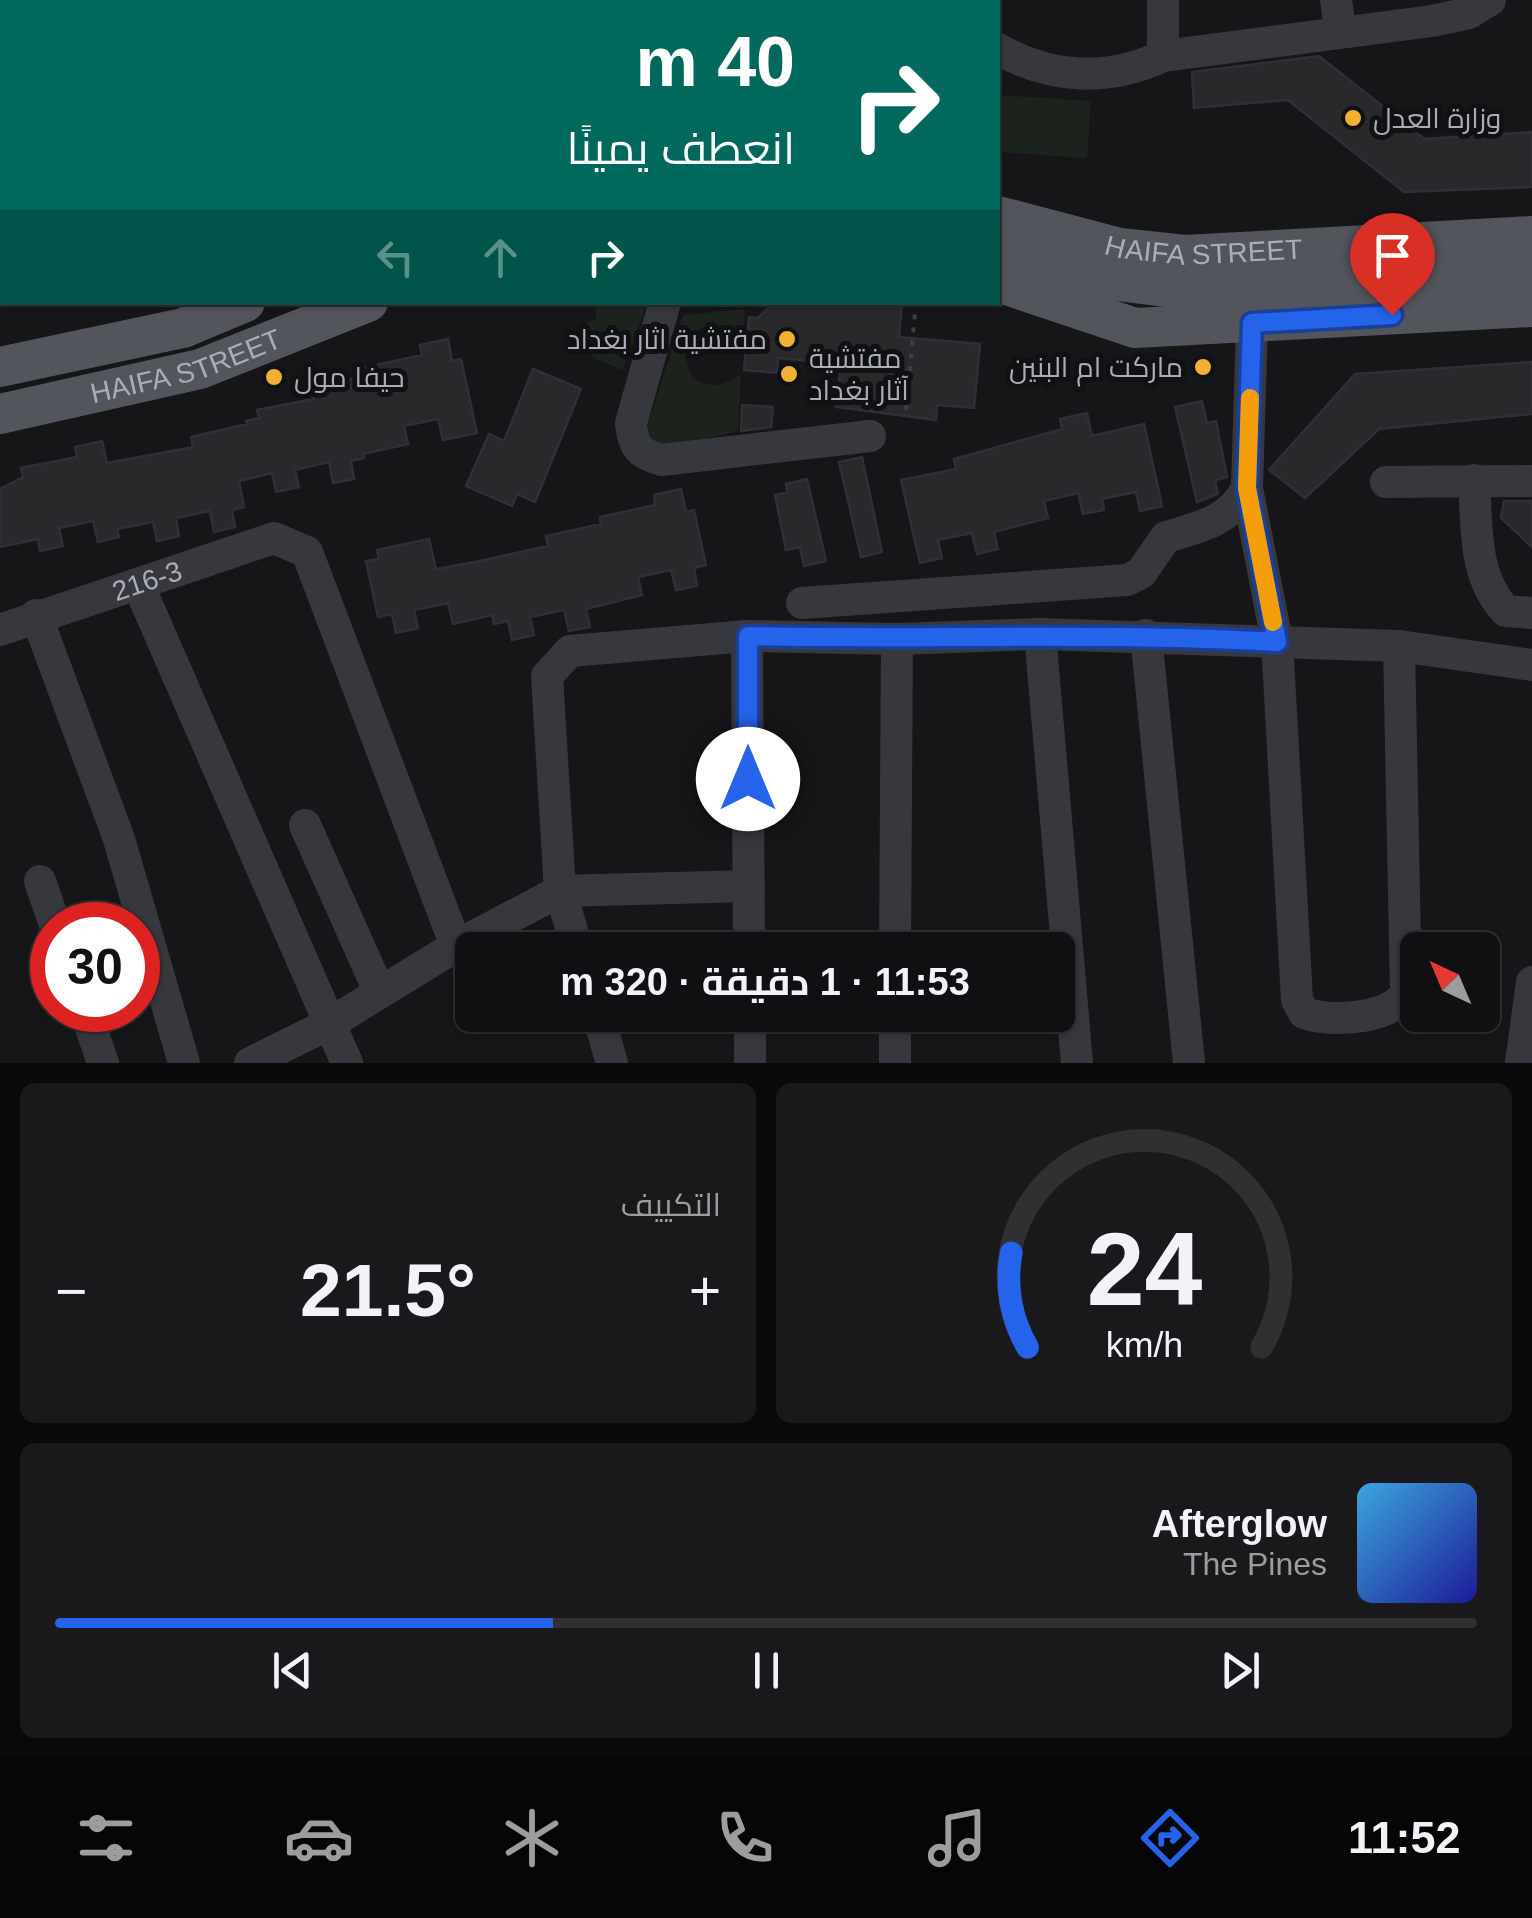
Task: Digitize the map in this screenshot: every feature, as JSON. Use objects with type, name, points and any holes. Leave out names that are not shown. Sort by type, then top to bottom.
[{"type":"main road","name":"HAIFA STREET","points":[[1000,217],[1120,248],[1185,255],[1532,236]]},
{"type":"main road","points":[[1000,247],[1110,280],[1189,290],[1532,275]]},
{"type":"main road","points":[[1000,283],[1135,328],[1532,308]]},
{"type":"main road","name":"HAIFA STREET","points":[[0,367],[184,328],[238,305]]},
{"type":"main road","name":"HAIFA STREET","points":[[0,414],[200,369],[360,305]]},
{"type":"street","points":[[1000,50],[1026,65],[1085,76],[1132,70],[1163,56],[1338,15],[1432,21],[1469,13],[1490,0]]},
{"type":"street","points":[[1163,56],[1172,1]]},
{"type":"street","points":[[664,305],[631,423],[632,442],[644,456],[662,460],[870,436]]},
{"type":"street","points":[[1252,323],[1247,488],[1277,642],[1297,1000],[1304,1013],[1316,1017],[1388,1011],[1401,1004],[1406,992],[1399,646]]},
{"type":"street","points":[[1474,480],[1480,558],[1488,593],[1506,612],[1532,613]]},
{"type":"street","points":[[1386,482],[1532,481]]},
{"type":"street","points":[[802,603],[1127,580],[1141,573],[1166,537],[1210,524],[1239,503],[1247,488]]},
{"type":"street","name":"216-3","points":[[0,630],[274,538],[292,542],[307,552],[455,943]]},
{"type":"street","points":[[138,584],[348,1063]]},
{"type":"street","points":[[36,616],[118,839],[184,1063]]},
{"type":"street","points":[[1040,634],[1077,1063]]},
{"type":"street","points":[[1146,635],[1189,1063]]},
{"type":"street","points":[[573,932],[560,891],[547,676],[556,662],[570,652],[748,636],[897,639],[1146,635],[1399,646],[1532,665]]},
{"type":"street","points":[[748,636],[750,932]]},
{"type":"street","points":[[895,932],[897,639]]},
{"type":"street","points":[[305,825],[379,991]]},
{"type":"street","points":[[40,882],[47,902]]},
{"type":"street","points":[[482,932],[560,891],[749,886]]},
{"type":"street","points":[[252,1063],[329,1024],[455,947]]},
{"type":"street","points":[[1521,1063],[1532,982]]},
{"type":"street","points":[[92,1032],[103,1063]]},
{"type":"street","points":[[603,1032],[612,1063]]},
{"type":"street","points":[[750,1032],[750,1063]]},
{"type":"street","points":[[895,1032],[895,1063]]},
{"type":"path","points":[[906,410],[916,305]]},
{"type":"shaded area","points":[[1000,95],[1091,101],[1087,158],[1000,152]]},
{"type":"shaded area","points":[[595,305],[646,305],[623,370],[593,358],[584,332],[587,323],[596,319]]},
{"type":"shaded area","points":[[745,309],[743,345],[730,330],[711,326],[697,331],[685,354],[695,378],[706,384],[722,384],[741,374],[738,431],[664,449],[653,443],[648,424],[683,315]]},
{"type":"building","name":"وزارة العدل","points":[[1319,56],[1424,139],[1532,132],[1532,187],[1404,192],[1288,100],[1194,108],[1192,72]]},
{"type":"building","points":[[902,305],[899,337],[980,344],[974,408],[937,405],[936,420],[836,407],[841,364],[778,358],[777,373],[744,370],[749,317],[758,318],[768,308]]},
{"type":"building","points":[[448,339],[452,361],[461,359],[477,433],[443,440],[438,419],[404,426],[408,444],[363,454],[364,458],[351,461],[354,479],[333,483],[329,462],[295,470],[299,487],[276,492],[272,473],[239,481],[244,507],[232,510],[235,527],[214,532],[210,511],[176,518],[179,536],[157,541],[153,522],[117,529],[119,537],[98,542],[93,521],[59,528],[63,546],[40,551],[38,539],[0,547],[0,489],[23,477],[21,468],[77,457],[75,447],[102,441],[107,463],[193,447],[191,437],[247,424],[246,421],[259,418],[257,410],[313,399],[310,388],[368,375],[366,367],[422,355],[420,345]]},
{"type":"building","points":[[1532,362],[1532,414],[1379,429],[1305,498],[1269,470],[1355,374]]},
{"type":"building","points":[[533,369],[581,389],[535,502],[517,494],[512,506],[466,486],[489,434],[504,441]]},
{"type":"building","points":[[1202,401],[1207,423],[1216,421],[1227,477],[1215,480],[1218,494],[1197,502],[1175,407]]},
{"type":"building","points":[[742,405],[773,407],[771,427],[741,431]]},
{"type":"building","points":[[1087,413],[1092,436],[1144,424],[1162,506],[1140,511],[1136,492],[1102,499],[1104,510],[1083,514],[1078,493],[1044,501],[1048,518],[994,532],[998,549],[977,554],[972,533],[938,540],[942,558],[920,563],[901,480],[956,469],[954,459],[1062,429],[1060,419]]},
{"type":"building","points":[[862,457],[882,552],[861,557],[839,462]]},
{"type":"building","points":[[807,479],[826,561],[804,566],[800,547],[786,550],[775,495],[787,492],[786,484]]},
{"type":"building","points":[[681,489],[686,512],[694,510],[706,565],[694,568],[697,586],[676,590],[671,570],[638,577],[642,595],[586,609],[590,627],[569,631],[564,610],[530,617],[534,635],[512,640],[508,621],[494,624],[492,615],[453,624],[448,603],[414,610],[418,628],[396,633],[392,614],[378,617],[366,561],[379,559],[377,550],[429,539],[436,569],[475,562],[548,546],[546,536],[601,524],[600,517],[655,505],[654,495]]},
{"type":"building","points":[[1504,501],[1532,501],[1532,547],[1501,518]]},
{"type":"slow traffic","points":[[1250,398],[1247,488],[1273,622]]},
{"type":"place","name":"وزارة العدل","points":[[1353,118]]},
{"type":"place","name":"مفتشية اثار بغداد","points":[[787,339]]},
{"type":"place","name":"ماركت ام البنين","points":[[1203,367]]},
{"type":"place","name":"مفتشية آثار بغداد","points":[[789,374]]},
{"type":"place","name":"حيفا مول","points":[[274,377]]},
{"type":"route","points":[[748,779],[748,636],[897,639],[1146,635],[1277,642],[1247,488],[1252,323],[1392,315]]}]
